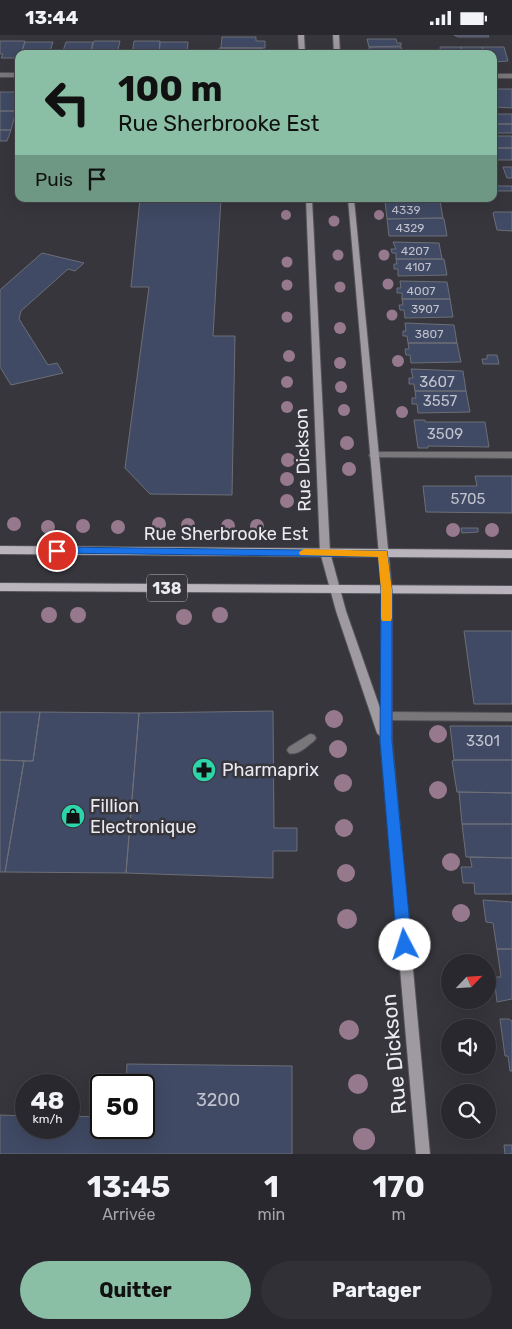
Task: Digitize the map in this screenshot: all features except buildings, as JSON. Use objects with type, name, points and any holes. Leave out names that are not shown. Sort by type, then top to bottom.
[{"type":"main road","points":[[301,35],[302,50]]},
{"type":"main road","points":[[336,35],[338,50]]},
{"type":"main road","name":"Rue Dickson","points":[[309,202],[325,552],[334,589],[386,741]]},
{"type":"main road","name":"Rue Dickson","points":[[351,202],[373,455],[387,590],[386,741],[423,1154]]},
{"type":"main road","name":"Rue Sherbrooke Est","points":[[0,550],[512,554]]},
{"type":"main road","name":"138","points":[[0,587],[512,590]]},
{"type":"street","points":[[0,75],[15,75]]},
{"type":"street","points":[[497,76],[512,76]]},
{"type":"street","points":[[373,455],[512,455]]},
{"type":"street","points":[[386,716],[512,717]]},
{"type":"street","points":[[293,750],[310,739]]},
{"type":"slow traffic","points":[[304,552],[383,553],[387,590],[386,618]]},
{"type":"place","name":"Pharmaprix","points":[[204,770]]},
{"type":"place","name":"Fillion Electronique","points":[[73,816]]},
{"type":"route","points":[[57,551],[383,553],[387,590],[386,741],[405,945]]}]
